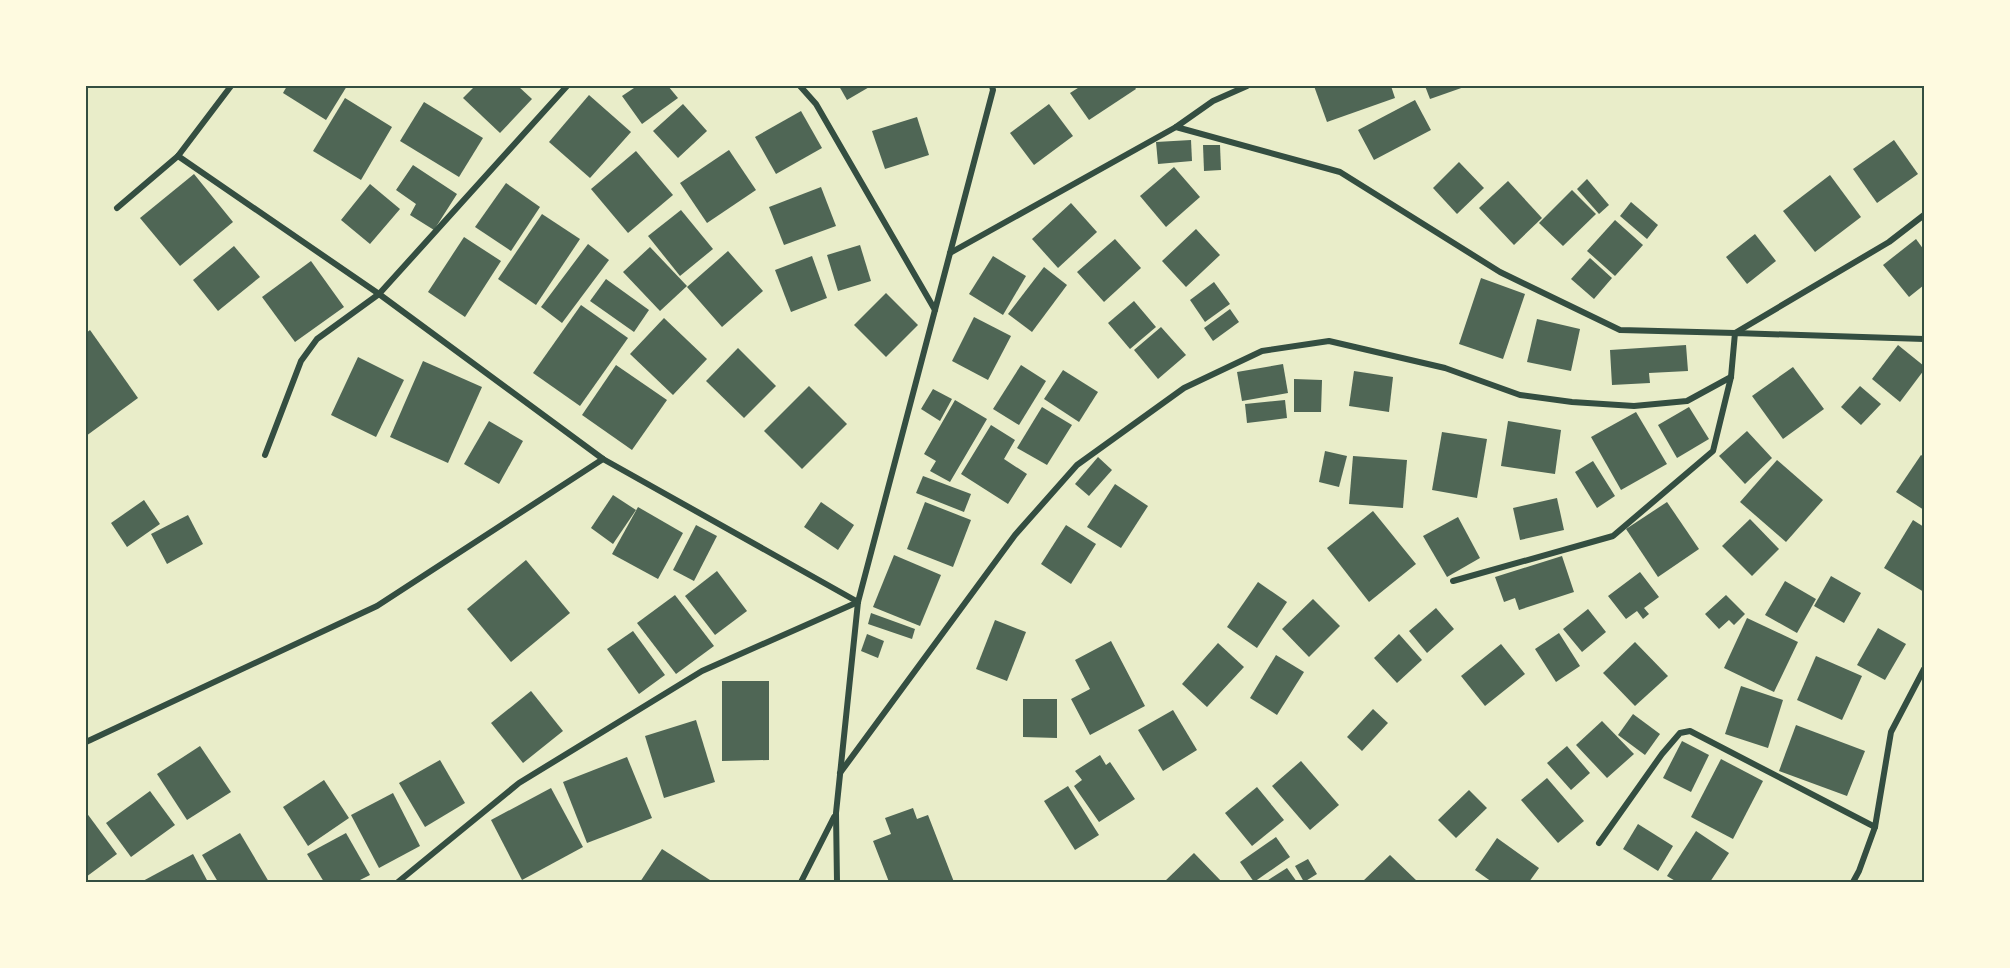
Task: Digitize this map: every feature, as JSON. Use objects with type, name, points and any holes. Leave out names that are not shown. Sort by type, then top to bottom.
[{"type":"street","points":[[117,208],[178,156],[231,86]]},
{"type":"street","points":[[265,455],[301,361],[317,339],[379,294],[567,86]]},
{"type":"street","points":[[800,86],[816,104],[935,310]]},
{"type":"street","points":[[837,882],[836,813],[858,602],[993,90],[992,86]]},
{"type":"street","points":[[950,253],[1176,127],[1213,101],[1246,86]]},
{"type":"street","points":[[1176,127],[1341,172],[1500,272],[1620,330],[1924,339]]},
{"type":"street","points":[[178,156],[379,294],[603,459],[858,602]]},
{"type":"street","points":[[1735,333],[1889,242],[1924,216]]},
{"type":"street","points":[[1452,581],[1613,536],[1713,451],[1731,377],[1735,333]]},
{"type":"street","points":[[840,773],[1015,535],[1077,465],[1184,388],[1262,351],[1329,341],[1445,368],[1520,395],[1572,402],[1634,406],[1687,401],[1731,377]]},
{"type":"street","points":[[86,742],[377,606],[603,459]]},
{"type":"street","points":[[398,882],[519,783],[692,677],[858,602]]},
{"type":"street","points":[[1853,882],[1875,827],[1891,732],[1924,669]]},
{"type":"street","points":[[1599,843],[1662,754],[1680,733],[1690,732],[1875,827]]},
{"type":"street","points":[[801,882],[836,813]]},
{"type":"building","points":[[287,86],[347,86],[326,120],[283,93]]},
{"type":"building","points":[[475,86],[518,86],[532,99],[500,133],[463,98]]},
{"type":"building","points":[[637,86],[668,86],[678,98],[642,124],[622,96]]},
{"type":"building","points":[[839,86],[871,86],[847,100]]},
{"type":"building","points":[[1081,86],[1134,86],[1136,89],[1089,120],[1070,93]]},
{"type":"building","points":[[1314,86],[1391,86],[1395,98],[1327,122]]},
{"type":"building","points":[[1425,86],[1467,86],[1430,99]]},
{"type":"building","points":[[589,95],[631,132],[590,178],[549,142]]},
{"type":"building","points":[[345,98],[392,127],[361,180],[313,151]]},
{"type":"building","points":[[1415,100],[1431,130],[1374,160],[1358,130]]},
{"type":"building","points":[[424,102],[483,138],[459,177],[400,141]]},
{"type":"building","points":[[683,104],[707,131],[678,158],[653,131]]},
{"type":"building","points":[[1049,104],[1073,136],[1034,165],[1010,133]]},
{"type":"building","points":[[801,111],[822,148],[776,174],[755,137]]},
{"type":"building","points":[[917,117],[929,155],[885,169],[872,131]]},
{"type":"building","points":[[1191,140],[1192,161],[1158,164],[1156,142]]},
{"type":"building","points":[[1894,140],[1918,174],[1877,203],[1853,169]]},
{"type":"building","points":[[1203,145],[1220,145],[1221,170],[1204,171]]},
{"type":"building","points":[[729,150],[756,190],[707,223],[680,183]]},
{"type":"building","points":[[636,151],[673,195],[628,233],[591,189]]},
{"type":"building","points":[[1459,162],[1484,188],[1457,214],[1433,188]]},
{"type":"building","points":[[413,165],[457,194],[434,230],[410,215],[416,204],[396,190]]},
{"type":"building","points":[[1174,167],[1200,197],[1166,227],[1140,196]]},
{"type":"building","points":[[194,174],[233,222],[180,266],[140,218]]},
{"type":"building","points":[[1830,175],[1861,217],[1815,252],[1783,211]]},
{"type":"building","points":[[1587,179],[1609,205],[1599,214],[1577,189]]},
{"type":"building","points":[[1508,181],[1542,218],[1514,245],[1479,208]]},
{"type":"building","points":[[506,183],[540,207],[511,251],[475,227]]},
{"type":"building","points":[[370,184],[400,209],[370,244],[341,220]]},
{"type":"building","points":[[821,187],[836,226],[784,245],[769,207]]},
{"type":"building","points":[[1572,190],[1596,214],[1563,246],[1539,223]]},
{"type":"building","points":[[1631,202],[1658,225],[1647,239],[1620,216]]},
{"type":"building","points":[[1071,203],[1097,232],[1058,268],[1032,239]]},
{"type":"building","points":[[681,210],[713,249],[680,276],[648,236]]},
{"type":"building","points":[[542,214],[580,239],[536,305],[498,279]]},
{"type":"building","points":[[1615,220],[1643,245],[1615,276],[1587,251]]},
{"type":"building","points":[[1196,229],[1220,255],[1186,287],[1162,261]]},
{"type":"building","points":[[1755,234],[1776,261],[1747,284],[1726,257]]},
{"type":"building","points":[[464,237],[501,261],[465,317],[428,292]]},
{"type":"building","points":[[1115,239],[1141,268],[1104,302],[1077,272]]},
{"type":"building","points":[[1916,239],[1924,250],[1924,285],[1909,297],[1883,265]]},
{"type":"building","points":[[588,244],[609,260],[562,323],[541,307]]},
{"type":"building","points":[[860,245],[871,281],[838,291],[827,255]]},
{"type":"building","points":[[234,246],[260,277],[218,311],[193,280]]},
{"type":"building","points":[[650,247],[687,286],[660,311],[623,272]]},
{"type":"building","points":[[728,251],[763,291],[722,327],[687,287]]},
{"type":"building","points":[[812,256],[827,298],[791,312],[775,270]]},
{"type":"building","points":[[993,256],[1026,276],[1003,315],[969,294]]},
{"type":"building","points":[[1590,258],[1612,278],[1594,299],[1571,279]]},
{"type":"building","points":[[311,261],[344,307],[295,342],[262,297]]},
{"type":"building","points":[[1044,267],[1067,285],[1032,332],[1008,314]]},
{"type":"building","points":[[1481,278],[1525,294],[1503,359],[1459,344]]},
{"type":"building","points":[[606,279],[649,310],[634,332],[590,301]]},
{"type":"building","points":[[1214,282],[1230,304],[1205,322],[1190,300]]},
{"type":"building","points":[[886,293],[918,325],[886,357],[854,325]]},
{"type":"building","points":[[1134,301],[1156,327],[1130,349],[1108,323]]},
{"type":"building","points":[[581,305],[628,338],[580,406],[533,373]]},
{"type":"building","points":[[1230,309],[1239,322],[1213,341],[1204,328]]},
{"type":"building","points":[[974,317],[1011,336],[988,380],[952,361]]},
{"type":"building","points":[[664,318],[707,359],[673,395],[630,354]]},
{"type":"building","points":[[1537,319],[1580,329],[1571,371],[1527,362]]},
{"type":"building","points":[[1161,327],[1186,355],[1158,379],[1134,350]]},
{"type":"building","points":[[90,330],[138,398],[86,436],[86,333]]},
{"type":"building","points":[[1686,345],[1688,371],[1649,373],[1650,383],[1612,385],[1610,350]]},
{"type":"building","points":[[1898,345],[1924,366],[1924,370],[1900,402],[1872,379]]},
{"type":"building","points":[[738,348],[776,386],[744,418],[706,381]]},
{"type":"building","points":[[358,357],[404,380],[376,437],[331,415]]},
{"type":"building","points":[[423,361],[482,387],[448,463],[390,437]]},
{"type":"building","points":[[1283,364],[1288,393],[1242,401],[1237,372]]},
{"type":"building","points":[[616,365],[667,400],[632,450],[582,415]]},
{"type":"building","points":[[1021,365],[1046,381],[1019,425],[993,409]]},
{"type":"building","points":[[1793,367],[1824,409],[1783,439],[1752,396]]},
{"type":"building","points":[[1063,370],[1098,392],[1079,422],[1044,399]]},
{"type":"building","points":[[1354,371],[1393,377],[1389,412],[1349,406]]},
{"type":"building","points":[[1294,379],[1322,380],[1321,412],[1294,412]]},
{"type":"building","points":[[809,386],[847,424],[802,469],[764,431]]},
{"type":"building","points":[[1860,386],[1881,404],[1861,425],[1841,407]]},
{"type":"building","points":[[933,389],[952,399],[940,421],[921,409]]},
{"type":"building","points":[[955,400],[987,419],[950,482],[930,471],[936,461],[924,454]]},
{"type":"building","points":[[1285,400],[1287,418],[1247,423],[1245,404]]},
{"type":"building","points":[[1042,407],[1072,425],[1047,465],[1017,448]]},
{"type":"building","points":[[1689,407],[1709,439],[1677,458],[1658,425]]},
{"type":"building","points":[[1636,412],[1667,464],[1621,490],[1591,437]]},
{"type":"building","points":[[489,421],[523,441],[499,484],[464,464]]},
{"type":"building","points":[[1508,421],[1561,430],[1555,474],[1501,466]]},
{"type":"building","points":[[991,425],[1015,440],[1004,459],[1027,474],[1008,504],[961,474]]},
{"type":"building","points":[[1747,431],[1772,458],[1745,484],[1719,456]]},
{"type":"building","points":[[1442,432],[1487,439],[1477,498],[1432,490]]},
{"type":"building","points":[[1325,451],[1347,456],[1339,487],[1319,482]]},
{"type":"building","points":[[1921,455],[1924,457],[1924,510],[1896,492]]},
{"type":"building","points":[[1353,456],[1407,460],[1403,508],[1349,504]]},
{"type":"building","points":[[1098,457],[1112,470],[1089,496],[1075,484]]},
{"type":"building","points":[[1777,460],[1823,500],[1786,542],[1740,502]]},
{"type":"building","points":[[1593,461],[1615,496],[1597,508],[1575,472]]},
{"type":"building","points":[[923,476],[971,494],[964,512],[916,493]]},
{"type":"building","points":[[1115,484],[1148,506],[1121,548],[1087,527]]},
{"type":"building","points":[[613,495],[636,510],[613,544],[591,528]]},
{"type":"building","points":[[1557,498],[1564,530],[1520,540],[1513,508]]},
{"type":"building","points":[[144,500],[160,524],[127,547],[111,523]]},
{"type":"building","points":[[821,502],[854,525],[838,550],[804,527]]},
{"type":"building","points":[[925,502],[971,520],[953,567],[907,549]]},
{"type":"building","points":[[1667,502],[1699,549],[1658,577],[1626,529]]},
{"type":"building","points":[[638,507],[683,533],[658,579],[612,554]]},
{"type":"building","points":[[1373,511],[1416,564],[1369,602],[1327,548]]},
{"type":"building","points":[[188,515],[203,544],[167,564],[151,534]]},
{"type":"building","points":[[1458,517],[1480,558],[1447,577],[1423,536]]},
{"type":"building","points":[[1750,519],[1779,549],[1752,576],[1722,546]]},
{"type":"building","points":[[1913,520],[1924,527],[1924,592],[1884,568]]},
{"type":"building","points":[[696,525],[717,536],[694,581],[673,570]]},
{"type":"building","points":[[1066,525],[1096,544],[1071,584],[1041,564]]},
{"type":"building","points":[[894,555],[941,575],[920,626],[873,607]]},
{"type":"building","points":[[1562,556],[1574,592],[1519,610],[1515,598],[1504,602],[1495,577]]},
{"type":"building","points":[[526,560],[570,613],[511,662],[467,609]]},
{"type":"building","points":[[717,571],[747,611],[715,635],[685,596]]},
{"type":"building","points":[[1640,572],[1659,597],[1644,608],[1649,614],[1643,619],[1637,611],[1626,619],[1608,596]]},
{"type":"building","points":[[1831,576],[1861,593],[1844,623],[1814,606]]},
{"type":"building","points":[[1785,581],[1816,599],[1797,633],[1765,615]]},
{"type":"building","points":[[1258,582],[1287,602],[1257,648],[1227,627]]},
{"type":"building","points":[[675,595],[714,646],[676,674],[637,623]]},
{"type":"building","points":[[1726,595],[1745,614],[1734,625],[1729,620],[1719,629],[1705,614]]},
{"type":"building","points":[[1313,599],[1340,626],[1309,657],[1282,629]]},
{"type":"building","points":[[1436,608],[1454,629],[1427,653],[1409,631]]},
{"type":"building","points":[[1588,609],[1606,632],[1582,652],[1563,629]]},
{"type":"building","points":[[871,613],[915,629],[912,639],[868,624]]},
{"type":"building","points":[[1747,618],[1798,642],[1774,692],[1724,668]]},
{"type":"building","points":[[995,620],[1026,632],[1007,681],[976,669]]},
{"type":"building","points":[[1878,628],[1906,644],[1885,680],[1857,665]]},
{"type":"building","points":[[633,631],[665,675],[639,694],[607,649]]},
{"type":"building","points":[[1559,633],[1580,666],[1556,682],[1535,649]]},
{"type":"building","points":[[867,634],[884,641],[878,658],[861,651]]},
{"type":"building","points":[[1399,634],[1422,660],[1397,683],[1374,658]]},
{"type":"building","points":[[1111,641],[1145,706],[1090,735],[1071,699],[1090,689],[1075,660]]},
{"type":"building","points":[[1635,642],[1668,676],[1635,706],[1603,673]]},
{"type":"building","points":[[1218,643],[1244,667],[1207,707],[1182,684]]},
{"type":"building","points":[[1501,644],[1525,674],[1485,706],[1461,676]]},
{"type":"building","points":[[1276,655],[1304,672],[1277,715],[1250,698]]},
{"type":"building","points":[[1816,656],[1862,676],[1842,720],[1797,700]]},
{"type":"building","points":[[722,681],[769,681],[769,760],[722,761]]},
{"type":"building","points":[[1741,686],[1783,700],[1768,748],[1725,734]]},
{"type":"building","points":[[531,691],[563,731],[523,763],[491,723]]},
{"type":"building","points":[[1023,699],[1057,699],[1057,738],[1023,737]]},
{"type":"building","points":[[1373,709],[1388,723],[1362,751],[1347,737]]},
{"type":"building","points":[[1173,710],[1197,750],[1163,771],[1138,730]]},
{"type":"building","points":[[1633,714],[1660,734],[1645,755],[1618,735]]},
{"type":"building","points":[[696,720],[715,782],[664,798],[645,736]]},
{"type":"building","points":[[1602,721],[1634,754],[1607,778],[1576,745]]},
{"type":"building","points":[[1796,725],[1865,751],[1847,796],[1779,771]]},
{"type":"building","points":[[1682,741],[1709,755],[1691,792],[1663,778]]},
{"type":"building","points":[[200,746],[231,792],[187,820],[157,774]]},
{"type":"building","points":[[1567,746],[1590,773],[1571,790],[1547,763]]},
{"type":"building","points":[[1100,755],[1106,765],[1110,762],[1135,799],[1099,822],[1074,786],[1082,780],[1075,771]]},
{"type":"building","points":[[627,757],[652,818],[587,843],[563,782]]},
{"type":"building","points":[[1721,759],[1763,781],[1733,839],[1691,817]]},
{"type":"building","points":[[440,760],[465,803],[425,827],[399,783]]},
{"type":"building","points":[[1301,761],[1339,805],[1310,830],[1272,786]]},
{"type":"building","points":[[1547,778],[1584,821],[1558,843],[1521,800]]},
{"type":"building","points":[[324,780],[349,818],[308,846],[283,807]]},
{"type":"building","points":[[1068,786],[1099,835],[1075,850],[1044,801]]},
{"type":"building","points":[[1257,787],[1284,820],[1252,846],[1225,813]]},
{"type":"building","points":[[551,788],[583,847],[522,880],[491,820]]},
{"type":"building","points":[[1469,790],[1487,808],[1456,838],[1438,820]]},
{"type":"building","points":[[150,791],[175,825],[131,857],[106,823]]},
{"type":"building","points":[[393,793],[420,846],[379,868],[351,815]]},
{"type":"building","points":[[913,808],[917,819],[928,815],[954,882],[889,882],[873,841],[891,834],[885,818]]},
{"type":"building","points":[[86,812],[117,854],[86,877]]},
{"type":"building","points":[[1638,824],[1673,846],[1658,871],[1623,849]]},
{"type":"building","points":[[1696,831],[1729,853],[1710,882],[1677,882],[1667,876]]},
{"type":"building","points":[[240,833],[269,882],[218,882],[202,855]]},
{"type":"building","points":[[346,833],[370,875],[356,882],[324,882],[307,854]]},
{"type":"building","points":[[1276,837],[1290,857],[1254,882],[1240,862]]},
{"type":"building","points":[[1497,838],[1539,868],[1529,882],[1492,882],[1475,870]]},
{"type":"building","points":[[662,849],[710,880],[708,882],[640,882]]},
{"type":"building","points":[[1194,853],[1222,882],[1164,882]]},
{"type":"building","points":[[193,854],[208,882],[141,882]]},
{"type":"building","points":[[1390,855],[1418,882],[1362,882]]},
{"type":"building","points":[[1308,859],[1317,874],[1304,882],[1295,866]]},
{"type":"building","points":[[1287,868],[1297,882],[1265,882]]}]
